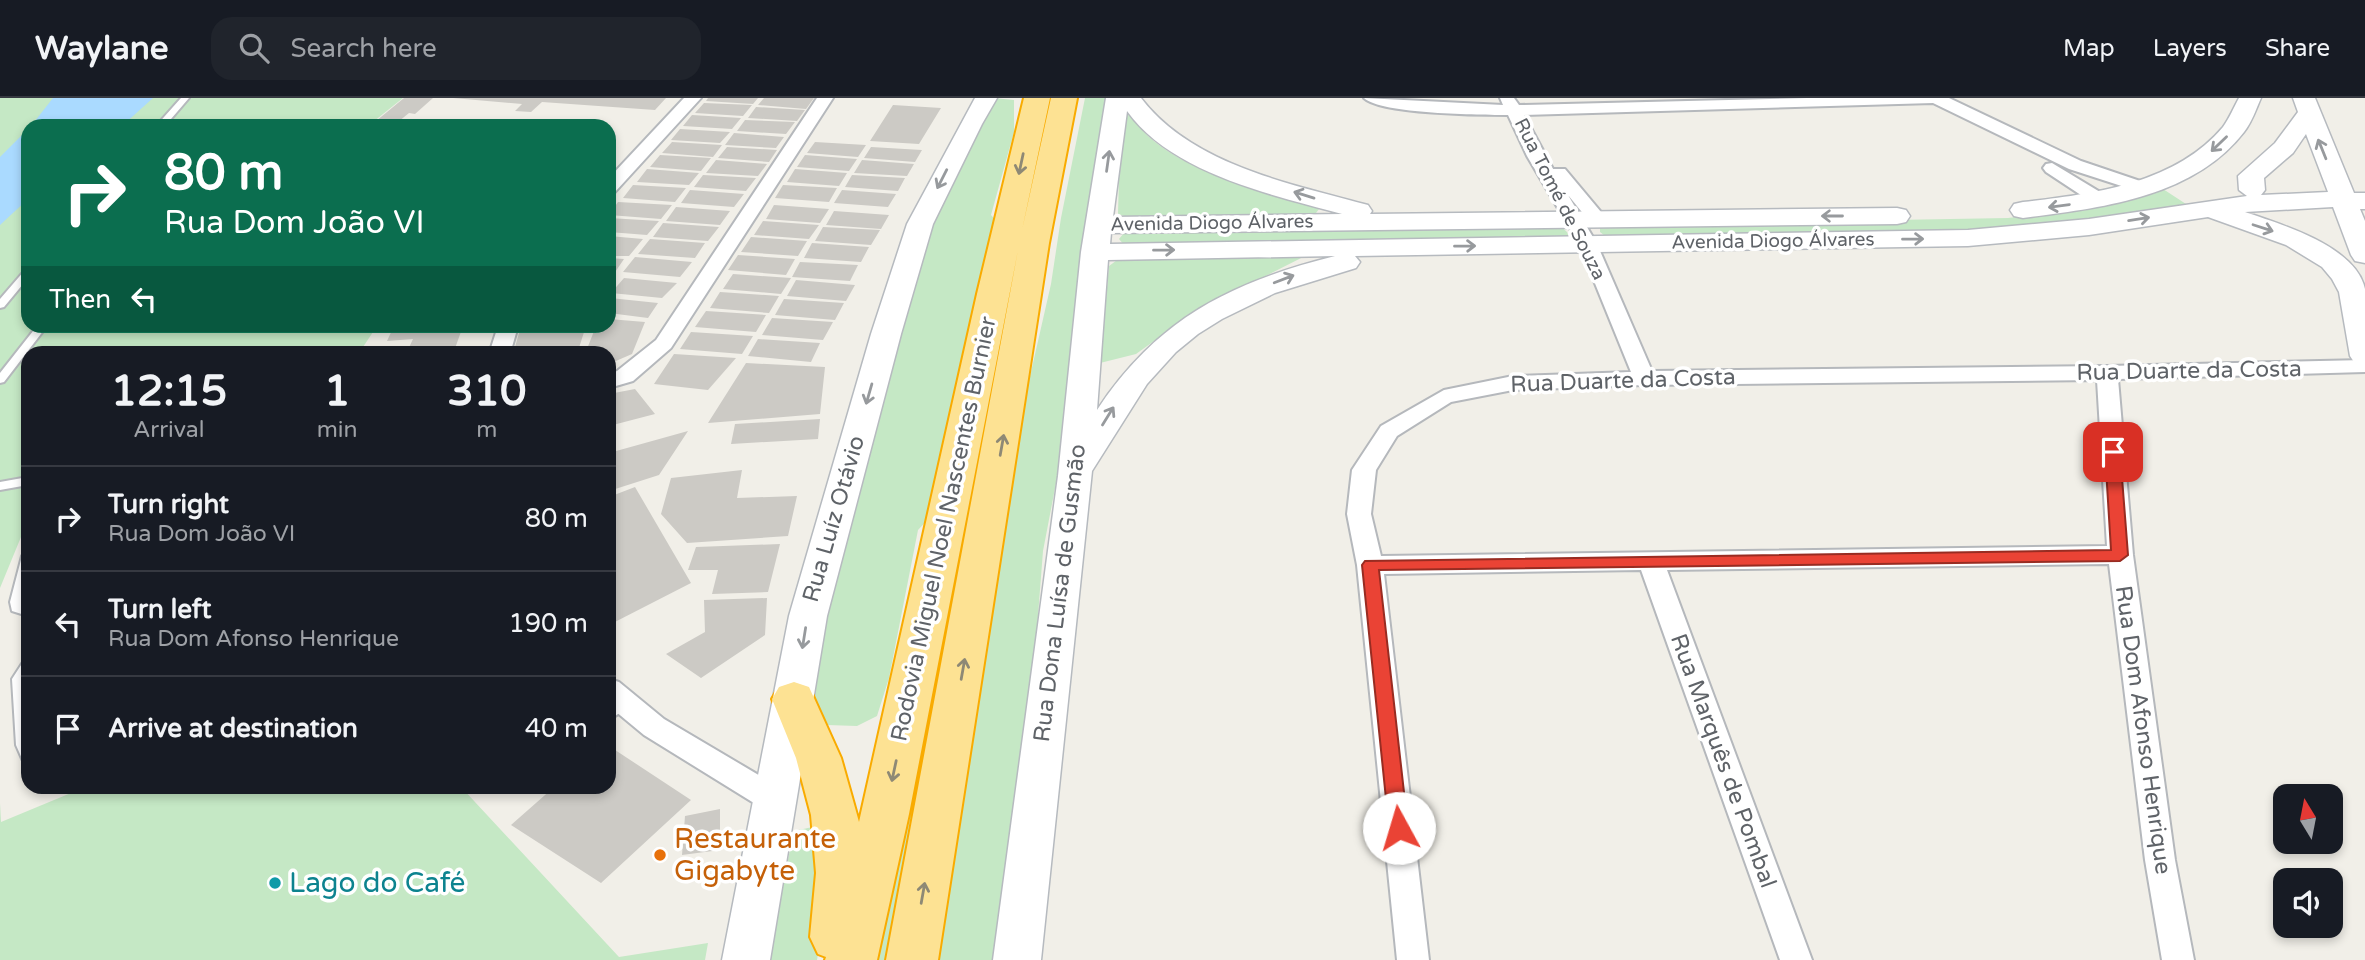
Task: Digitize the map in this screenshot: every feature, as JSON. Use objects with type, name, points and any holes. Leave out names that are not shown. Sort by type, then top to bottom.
[{"type":"highway","name":"Rodovia Miguel Noel Nascentes Burnier","points":[[851,960],[885,814],[990,308],[1037,98]]},
{"type":"highway","name":"Rodovia Miguel Noel Nascentes Burnier","points":[[912,960],[1034,243],[1063,98]]},
{"type":"highway","points":[[794,699],[825,773],[839,826],[841,906],[832,960]]},
{"type":"street","points":[[616,180],[693,98]]},
{"type":"street","points":[[616,379],[625,376],[664,344],[825,98]]},
{"type":"street","name":"Rua Luíz Otávio","points":[[746,960],[808,616],[886,334],[920,224],[970,124],[986,98]]},
{"type":"street","name":"Rua Dona Luísa de Gusmão","points":[[1017,960],[1075,476],[1098,238],[1117,98]]},
{"type":"street","points":[[1129,98],[1136,110],[1156,131],[1185,149],[1228,169],[1285,189],[1393,221]]},
{"type":"street","points":[[1372,98],[1405,105],[1467,111],[1510,104],[1726,107],[1935,98],[2075,165],[2140,187]]},
{"type":"street","name":"Avenida Diogo Álvares","points":[[1098,238],[1393,221],[1944,216],[2013,212],[2099,198],[2174,176],[2206,156],[2242,121],[2250,98]]},
{"type":"street","name":"Rua Tomé de Souza","points":[[1510,104],[1529,137],[1536,156],[1585,218],[1588,243],[1644,378]]},
{"type":"street","points":[[2252,190],[2250,176],[2284,148],[2307,105]]},
{"type":"street","points":[[2307,105],[2353,199],[2365,256]]},
{"type":"street","points":[[1953,106],[2099,198]]},
{"type":"street","points":[[1529,137],[1585,218]]},
{"type":"street","points":[[2174,176],[2174,184],[2187,197],[2211,192],[2252,190],[2353,199]]},
{"type":"street","points":[[2211,192],[2314,250],[2341,271],[2353,292],[2365,356]]},
{"type":"street","name":"Avenida Diogo Álvares","points":[[1098,238],[1410,247],[1968,238],[2052,232],[2211,192],[2300,199],[2353,199]]},
{"type":"street","points":[[1075,476],[1109,413],[1148,363],[1188,329],[1246,294],[1307,271],[1410,247]]},
{"type":"street","name":"Rua Duarte da Costa","points":[[1413,960],[1370,565],[1359,513],[1364,470],[1389,431],[1444,397],[1513,383],[1644,378],[2107,373],[2365,366]]},
{"type":"street","name":"Rua Dom Afonso Henrique","points":[[2107,373],[2120,555],[2160,860],[2178,960]]},
{"type":"street","points":[[1370,565],[2120,555]]},
{"type":"street","name":"Rua Marquês de Pombal","points":[[1651,562],[1796,960]]},
{"type":"street","points":[[616,703],[773,799]]},
{"type":"lane","points":[[166,119],[185,98]]},
{"type":"lane","points":[[0,305],[21,280]]},
{"type":"lane","points":[[0,380],[21,353]]},
{"type":"lane","points":[[0,486],[21,482]]},
{"type":"lane","points":[[21,583],[16,602],[17,608],[21,609]]},
{"type":"lane","points":[[21,676],[21,712]]},
{"type":"green space","points":[[0,98],[403,98],[377,119],[21,119],[21,333],[372,333],[364,346],[21,346],[21,537],[0,588]]},
{"type":"green space","points":[[993,98],[1014,100],[1014,132],[991,215],[998,223],[936,511],[918,530],[889,678],[877,716],[857,726],[827,725],[809,693],[826,592],[929,229]]},
{"type":"green space","points":[[1044,98],[1055,98],[937,685],[889,960],[865,960]]},
{"type":"green space","points":[[1085,98],[1109,98],[1073,394],[1043,551],[1034,667],[995,960],[930,960],[1023,407],[1051,284]]},
{"type":"green space","points":[[1121,98],[1144,132],[1170,153],[1207,171],[1304,201],[1319,209],[1316,213],[1304,217],[1144,222],[1118,214]]},
{"type":"green space","points":[[2163,189],[2186,204],[2061,223],[1975,232],[1609,239],[1600,232],[1600,225],[2008,218],[2081,209]]},
{"type":"green space","points":[[1557,223],[1567,232],[1570,240],[1125,246],[1119,239],[1124,233]]},
{"type":"green space","points":[[1313,252],[1193,313],[1136,354],[1100,363],[1109,266],[1124,255]]},
{"type":"green space","name":"Lago do Café","points":[[69,794],[468,794],[619,957],[708,943],[705,960],[0,960],[0,803],[1,822]]},
{"type":"green space","points":[[831,823],[826,908],[817,960],[767,960],[794,831]]},
{"type":"water","points":[[53,98],[153,98],[130,119],[36,119]]},
{"type":"water","points":[[21,136],[21,206],[0,225],[0,157]]},
{"type":"building","points":[[404,98],[433,98],[415,114],[409,113],[402,119],[378,119]]},
{"type":"building","points":[[453,98],[666,98],[655,110],[542,102],[531,112],[515,111],[522,104]]},
{"type":"building","points":[[708,98],[758,98],[753,104],[706,101]]},
{"type":"building","points":[[764,98],[814,98],[806,109],[758,105]]},
{"type":"building","points":[[704,103],[752,105],[743,116],[695,113]]},
{"type":"building","points":[[893,105],[941,108],[919,144],[870,141]]},
{"type":"building","points":[[756,107],[805,110],[797,121],[748,118]]},
{"type":"building","points":[[692,115],[741,118],[732,129],[683,126]]},
{"type":"building","points":[[745,120],[795,122],[786,134],[737,131]]},
{"type":"building","points":[[680,129],[730,132],[720,143],[671,140]]},
{"type":"building","points":[[734,133],[784,137],[776,148],[725,145]]},
{"type":"building","points":[[672,142],[722,145],[713,157],[662,153]]},
{"type":"building","points":[[815,142],[866,145],[858,157],[807,153]]},
{"type":"building","points":[[727,147],[777,150],[769,162],[718,158]]},
{"type":"building","points":[[871,147],[922,150],[915,162],[864,158]]},
{"type":"building","points":[[660,155],[711,158],[701,171],[650,167]]},
{"type":"building","points":[[805,155],[857,159],[849,171],[797,167]]},
{"type":"building","points":[[716,160],[767,164],[758,176],[706,173]]},
{"type":"building","points":[[862,160],[914,164],[907,176],[854,173]]},
{"type":"building","points":[[647,169],[699,173],[689,185],[637,182]]},
{"type":"building","points":[[795,169],[847,173],[839,186],[787,182]]},
{"type":"building","points":[[703,175],[756,178],[746,191],[694,187]]},
{"type":"building","points":[[852,175],[905,178],[898,191],[845,187]]},
{"type":"building","points":[[633,185],[686,188],[675,202],[623,198]]},
{"type":"building","points":[[783,185],[837,188],[829,202],[775,198]]},
{"type":"building","points":[[690,190],[744,194],[734,207],[681,203]]},
{"type":"building","points":[[842,190],[896,194],[888,207],[834,203]]},
{"type":"building","points":[[618,202],[672,205],[661,219],[616,216]]},
{"type":"building","points":[[774,205],[829,209],[820,223],[766,219]]},
{"type":"building","points":[[676,207],[730,211],[720,225],[666,221]]},
{"type":"building","points":[[834,211],[889,215],[881,229],[826,225]]},
{"type":"building","points":[[616,218],[659,221],[647,235],[616,233]]},
{"type":"building","points":[[763,221],[819,225],[809,239],[754,235]]},
{"type":"building","points":[[663,223],[719,227],[708,241],[653,237]]},
{"type":"building","points":[[823,227],[880,230],[871,245],[815,241]]},
{"type":"building","points":[[616,237],[643,239],[629,256],[616,256]]},
{"type":"building","points":[[751,237],[807,241],[798,256],[741,252]]},
{"type":"building","points":[[650,239],[705,243],[695,258],[638,254]]},
{"type":"building","points":[[812,243],[869,247],[861,262],[804,258]]},
{"type":"building","points":[[738,255],[795,259],[786,275],[728,270]]},
{"type":"building","points":[[635,257],[692,262],[680,277],[623,272]]},
{"type":"building","points":[[616,258],[624,259],[616,271]]},
{"type":"building","points":[[800,262],[858,265],[850,281],[792,277]]},
{"type":"building","points":[[733,274],[791,278],[781,294],[723,289]]},
{"type":"building","points":[[624,278],[677,283],[662,298],[616,293],[616,287]]},
{"type":"building","points":[[796,280],[855,285],[846,301],[787,296]]},
{"type":"building","points":[[720,292],[779,296],[769,313],[710,308]]},
{"type":"building","points":[[616,299],[658,303],[648,318],[616,314]]},
{"type":"building","points":[[784,299],[844,303],[835,320],[775,315]]},
{"type":"building","points":[[706,311],[766,315],[756,332],[695,327]]},
{"type":"building","points":[[772,318],[833,322],[823,340],[762,335]]},
{"type":"building","points":[[616,320],[645,322],[632,354],[616,361],[616,346],[588,346],[593,333],[616,333]]},
{"type":"building","points":[[691,332],[753,336],[742,354],[680,349]]},
{"type":"building","points":[[391,333],[460,333],[456,346],[410,346],[413,339],[387,341]]},
{"type":"building","points":[[519,333],[584,333],[580,346],[515,346]]},
{"type":"building","points":[[758,339],[820,343],[811,362],[748,356]]},
{"type":"building","points":[[674,354],[736,358],[708,390],[654,384]]},
{"type":"building","points":[[746,363],[825,367],[820,414],[708,423]]},
{"type":"building","points":[[635,389],[655,414],[616,424],[616,393]]},
{"type":"building","points":[[820,419],[818,439],[731,444],[735,424]]},
{"type":"building","points":[[688,431],[659,475],[616,489],[616,451]]},
{"type":"building","points":[[742,470],[737,498],[797,496],[788,536],[687,543],[661,514],[671,478]]},
{"type":"building","points":[[635,487],[691,583],[616,621],[616,494]]},
{"type":"building","points":[[780,544],[768,592],[712,594],[718,570],[688,570],[696,547]]},
{"type":"building","points":[[767,598],[765,635],[701,678],[666,654],[705,632],[704,600]]},
{"type":"building","points":[[616,751],[691,800],[601,883],[511,825],[546,794],[616,794]]},
{"type":"building","points":[[720,809],[720,850],[682,855],[685,816]]},
{"type":"place","name":"Restaurante Gigabyte","points":[[660,855]]},
{"type":"place","name":"Lago do Café","points":[[275,883]]},
{"type":"route","points":[[1399,828],[1370,565],[2120,555],[2113,452]]}]
